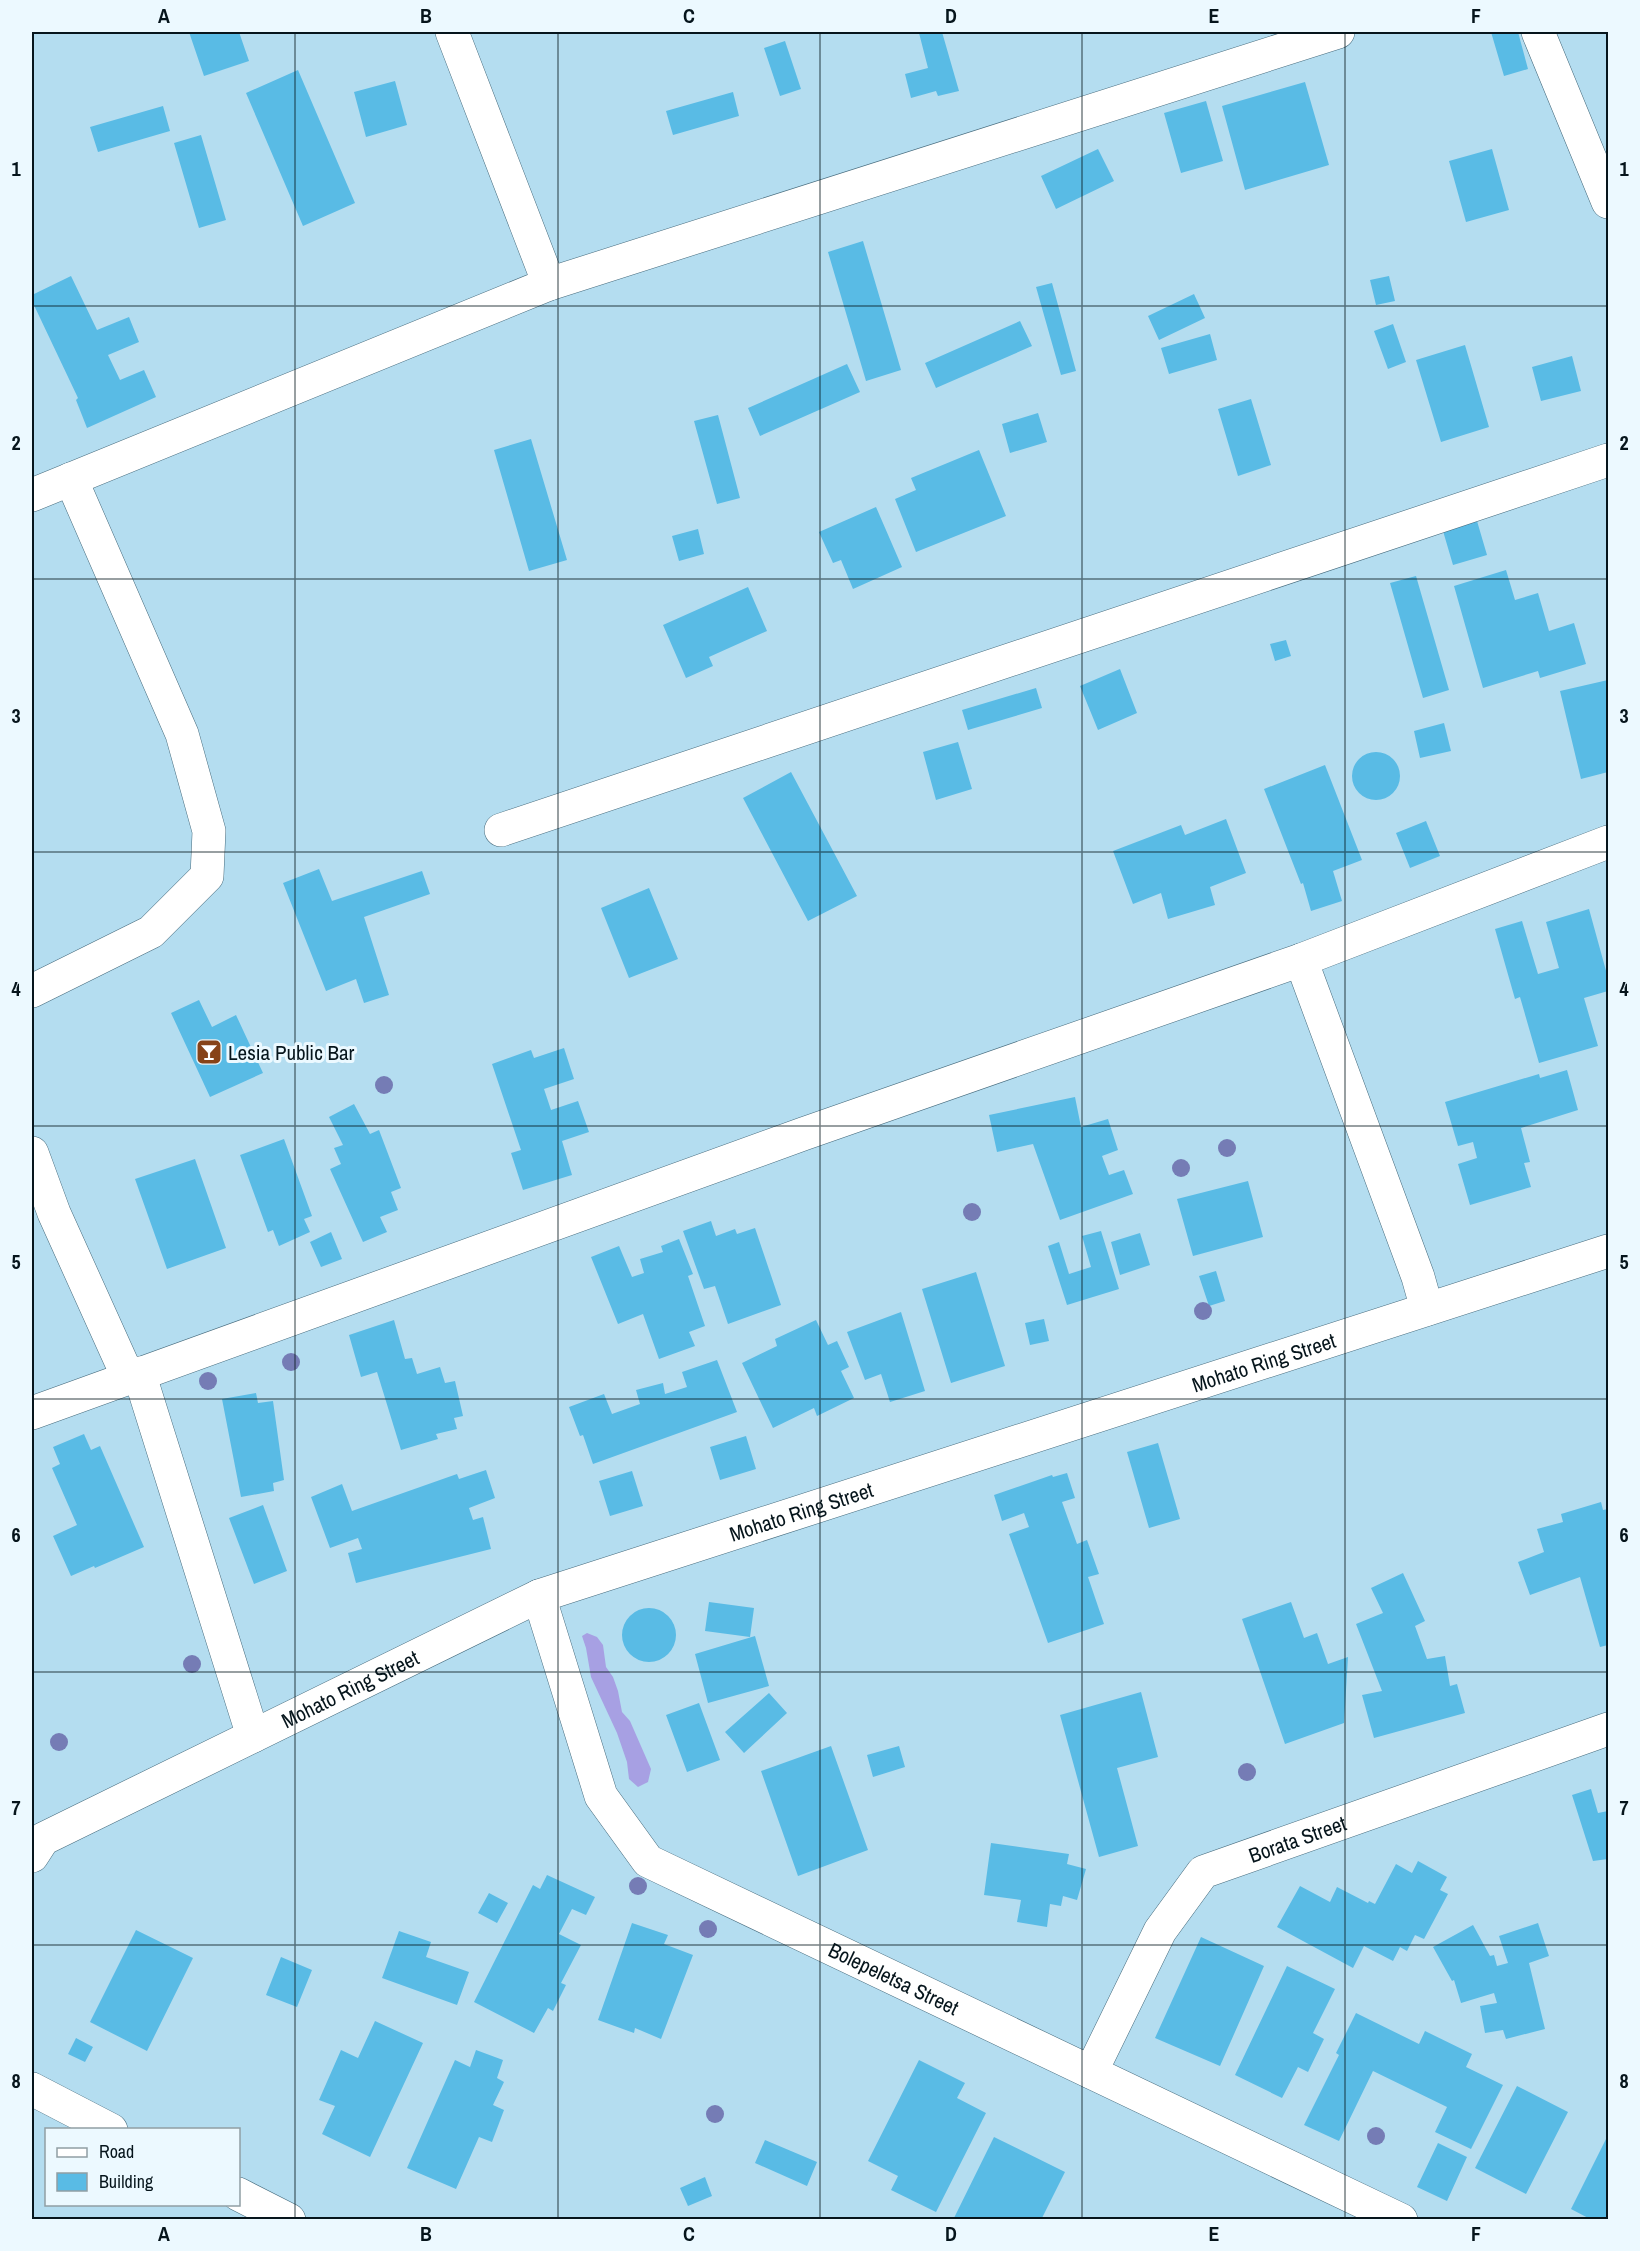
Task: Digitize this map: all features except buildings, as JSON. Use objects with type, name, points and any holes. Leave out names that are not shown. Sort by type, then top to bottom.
[{"type":"street","points":[[452,32],[549,284]]},
{"type":"street","points":[[32,991],[151,932],[207,876],[209,831],[182,734],[49,487],[549,284],[1338,32]]},
{"type":"street","points":[[1538,32],[1608,202]]},
{"type":"street","points":[[501,830],[1608,460]]},
{"type":"street","points":[[32,1413],[814,1130],[1301,960],[1608,842]]},
{"type":"street","points":[[1301,960],[1418,1277],[1427,1309]]},
{"type":"street","points":[[32,1154],[54,1213],[133,1375],[253,1736]]},
{"type":"street","name":"Mohato Ring Street","points":[[32,1856],[43,1839],[539,1596],[1608,1251]]},
{"type":"street","name":"Bolepeletsa Street","points":[[539,1596],[601,1796],[648,1861],[1401,2220]]},
{"type":"street","name":"Borata Street","points":[[1091,2072],[1160,1931],[1203,1872],[1608,1729]]},
{"type":"street","points":[[32,2089],[107,2128]]},
{"type":"street","points":[[240,2195],[289,2220]]},
{"type":"shaded area","points":[[587,1633],[597,1637],[603,1645],[606,1667],[618,1691],[622,1712],[630,1721],[651,1769],[648,1782],[638,1787],[629,1779],[627,1762],[617,1733],[591,1677],[582,1636]]},
{"type":"place","name":"Lesia Public Bar","points":[[209,1052]]}]
